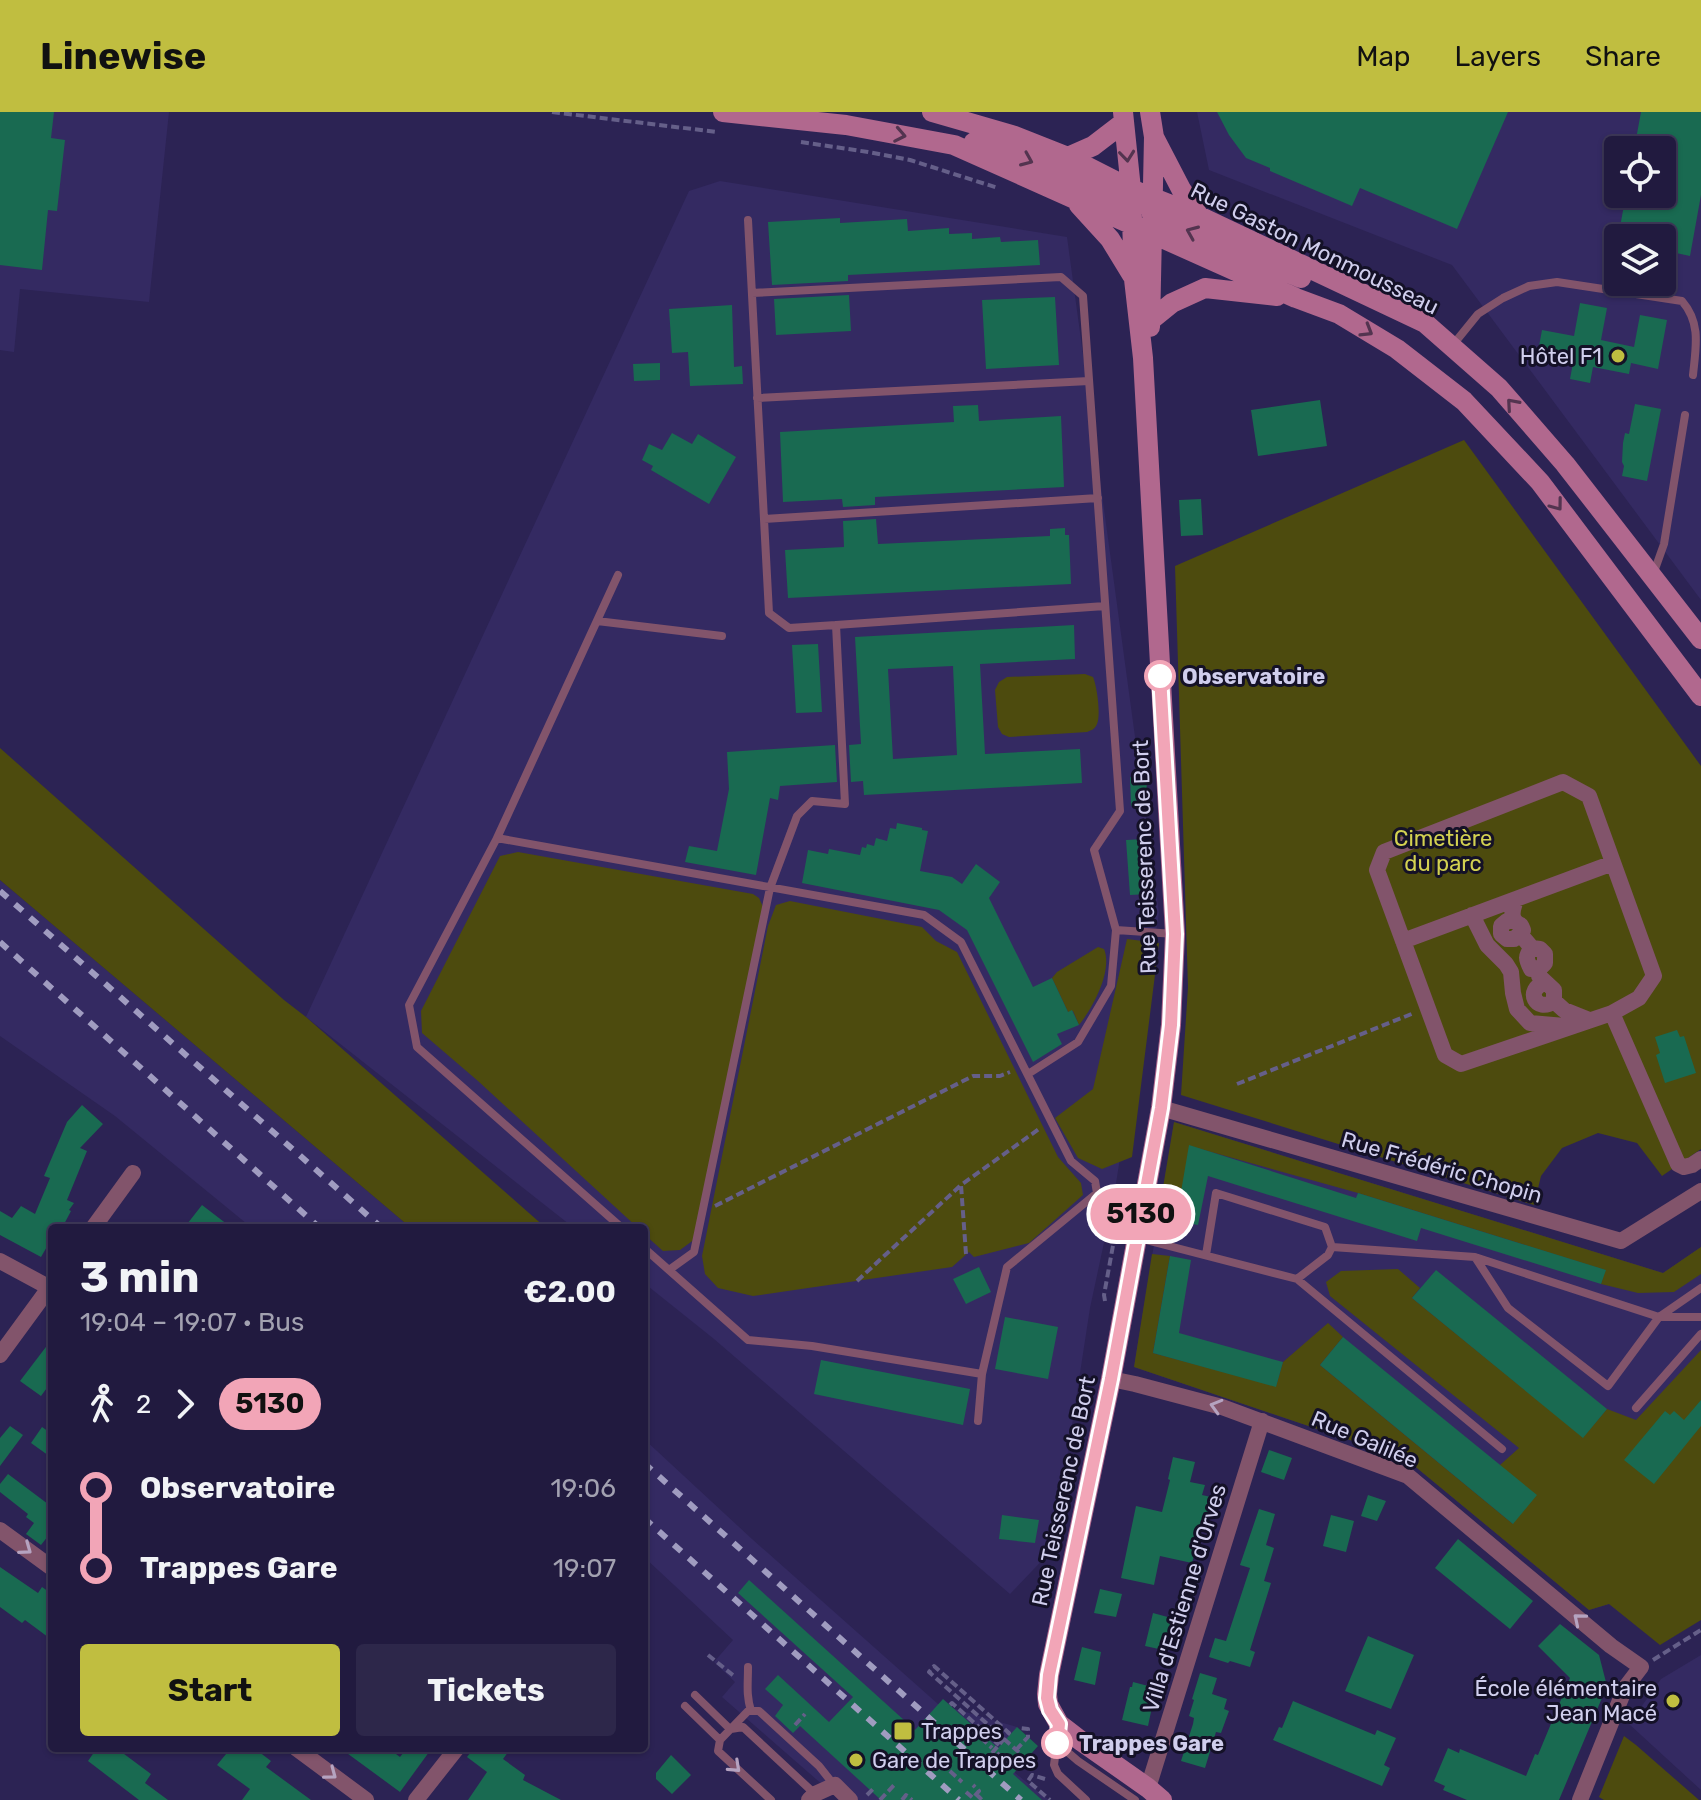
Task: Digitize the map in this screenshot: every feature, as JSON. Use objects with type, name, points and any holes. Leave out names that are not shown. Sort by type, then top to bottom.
[{"type":"main road","points":[[932,112],[1012,135],[1068,157],[1131,207]]},
{"type":"main road","points":[[1150,112],[1154,137],[1199,216]]},
{"type":"main road","points":[[724,122],[755,114],[846,125],[954,145],[1074,199],[1131,207],[1152,216],[1296,298],[1339,314],[1397,349],[1464,401],[1540,482],[1701,696]]},
{"type":"main road","points":[[1068,157],[1093,146],[1123,117]]},
{"type":"main road","name":"Rue Teisserenc de Bort","points":[[1058,1734],[1048,1704],[1049,1675],[1111,1379],[1161,1108],[1171,1025],[1175,934],[1143,358],[1134,279],[1123,117]]},
{"type":"main road","name":"Rue Teisserenc de Bort","points":[[1143,358],[1151,320],[1154,137]]},
{"type":"main road","points":[[954,145],[963,139],[1023,157],[1131,207],[1302,278],[1314,270]]},
{"type":"main road","points":[[1074,199],[1110,239],[1134,279]]},
{"type":"main road","name":"Rue Gaston Monmousseau","points":[[1152,216],[1199,216],[1425,323],[1499,388],[1565,464],[1701,639]]},
{"type":"main road","points":[[1151,320],[1172,303],[1205,288],[1296,298]]},
{"type":"main road","points":[[1058,1734],[1074,1737],[1141,1797]]},
{"type":"street","points":[[1563,782],[1589,796],[1613,863],[1654,976],[1639,998],[1612,1013],[1461,1064],[1445,1055],[1377,870],[1384,852],[1563,782]]},
{"type":"street","points":[[1403,941],[1613,863]]},
{"type":"street","points":[[1516,899],[1512,914],[1517,928],[1532,948],[1526,959],[1531,969],[1542,976],[1535,990],[1537,1002],[1549,1005],[1554,1001],[1564,1010],[1589,1020]]},
{"type":"street","points":[[1472,915],[1487,945],[1511,972],[1517,1009],[1530,1023],[1570,1027]]},
{"type":"street","points":[[1612,1013],[1678,1164],[1684,1167],[1701,1159]]},
{"type":"street","name":"Rue Frédéric Chopin","points":[[1161,1108],[1621,1241],[1701,1191]]},
{"type":"street","points":[[96,1224],[133,1173]]},
{"type":"street","points":[[0,1261],[48,1285]]},
{"type":"street","points":[[0,1355],[48,1291]]},
{"type":"street","name":"Rue Galilée","points":[[1111,1379],[1222,1407],[1408,1476],[1611,1646],[1641,1667]]},
{"type":"street","name":"Villa d'Estienne d'Orves","points":[[1141,1797],[1262,1421]]},
{"type":"street","points":[[0,1530],[48,1565]]},
{"type":"street","points":[[1580,1800],[1625,1688],[1641,1667]]},
{"type":"street","points":[[301,1752],[366,1800]]},
{"type":"street","points":[[416,1800],[454,1752]]},
{"type":"street","points":[[812,1797],[835,1785],[850,1800]]},
{"type":"lane","points":[[748,220],[769,613],[789,628],[1105,606]]},
{"type":"lane","points":[[752,293],[1061,277],[1083,296],[1120,811],[1094,850],[1116,930],[1111,986],[1078,1042],[1025,1070]]},
{"type":"lane","points":[[1451,346],[1478,314],[1503,298],[1529,286],[1557,282],[1682,301],[1695,318],[1698,328],[1693,375]]},
{"type":"lane","points":[[757,398],[1089,381]]},
{"type":"lane","points":[[1652,576],[1664,544],[1685,415]]},
{"type":"lane","points":[[764,519],[1098,498]]},
{"type":"lane","points":[[617,1224],[417,1047],[409,1005],[497,838],[618,575]]},
{"type":"lane","points":[[597,621],[722,636]]},
{"type":"lane","points":[[669,1270],[694,1252],[770,888],[797,816],[812,801],[845,804],[836,625]]},
{"type":"lane","points":[[497,838],[924,915],[961,942],[1071,1161],[1095,1181],[1097,1193],[1007,1267],[982,1374],[978,1421]]},
{"type":"lane","points":[[1116,930],[1175,934]]},
{"type":"lane","points":[[1206,1255],[1216,1193],[1325,1227],[1332,1247],[1328,1255],[1297,1279]]},
{"type":"lane","points":[[1137,1238],[1297,1279],[1502,1449]]},
{"type":"lane","points":[[1332,1247],[1475,1257],[1659,1317],[1701,1317]]},
{"type":"lane","points":[[648,1252],[748,1340],[812,1346],[982,1374]]},
{"type":"lane","points":[[1475,1257],[1508,1308],[1608,1386],[1659,1317],[1701,1288]]},
{"type":"lane","points":[[1636,1408],[1701,1334]]},
{"type":"lane","points":[[748,1667],[746,1694],[751,1711]]},
{"type":"lane","points":[[695,1695],[730,1729]]},
{"type":"lane","points":[[685,1706],[720,1740]]},
{"type":"lane","points":[[771,1800],[718,1751],[720,1740],[748,1711],[759,1711],[819,1766],[835,1785]]},
{"type":"lane","points":[[730,1729],[743,1727],[812,1797]]},
{"type":"lane","points":[[1058,1734],[1054,1765],[1058,1774],[1086,1800]]},
{"type":"path","points":[[552,112],[724,122]]},
{"type":"path","points":[[787,140],[910,160],[1004,190]]},
{"type":"path","points":[[1237,1084],[1427,1008]]},
{"type":"path","points":[[702,1213],[973,1076],[1000,1076],[1025,1070]]},
{"type":"path","points":[[857,1281],[961,1185],[1051,1120]]},
{"type":"path","points":[[961,1185],[966,1254]]},
{"type":"path","points":[[1106,1308],[1104,1295],[1122,1196],[1128,1188]]},
{"type":"path","points":[[1641,1667],[1701,1630]]},
{"type":"path","points":[[972,1730],[994,1751],[1011,1765],[1021,1754],[1016,1750],[1003,1738],[929,1672],[934,1666],[1009,1733],[1003,1738],[994,1751]]},
{"type":"path","points":[[950,1705],[952,1703],[999,1745]]},
{"type":"path","points":[[1016,1750],[1028,1737],[1028,1729],[1019,1728]]},
{"type":"path","points":[[941,1763],[962,1782]]},
{"type":"path","points":[[1046,1779],[1032,1775],[1028,1781],[1050,1800]]},
{"type":"path","points":[[880,1800],[896,1783]]},
{"type":"path","points":[[867,1795],[873,1789]]},
{"type":"path","points":[[969,1789],[982,1800]]},
{"type":"path","points":[[902,1800],[906,1795],[912,1800]]},
{"type":"shaded area","points":[[0,112],[169,112],[149,302],[20,289],[14,352],[0,350]]},
{"type":"shaded area","points":[[1197,112],[1701,112],[1701,600],[1452,265],[1209,170]]},
{"type":"shaded area","points":[[720,181],[1067,237],[1159,913],[1114,1196],[1090,1308],[1053,1549],[1010,1594],[714,1339],[648,1286],[648,1224],[569,1224],[306,1017],[689,191]]},
{"type":"shaded area","points":[[0,880],[406,1224],[247,1224],[115,1116],[0,1036]]},
{"type":"shaded area","points":[[1174,1122],[1663,1273],[1701,1247],[1701,1594],[1642,1630],[1609,1604],[1589,1610],[1406,1459],[1134,1367]]},
{"type":"shaded area","points":[[648,1443],[938,1704],[1017,1727],[1015,1773],[1049,1800],[840,1800],[722,1697],[735,1682],[714,1662],[733,1640],[648,1561]]},
{"type":"shaded area","name":"École élémentaire Jean Macé","points":[[1701,1655],[1701,1790],[1629,1724],[1661,1679]]},
{"type":"green space","name":"Cimetière du parc","points":[[1464,440],[1701,766],[1701,1149],[1662,1176],[1637,1143],[1598,1133],[1562,1148],[1541,1176],[1534,1205],[1181,1095],[1188,987],[1175,566]]},
{"type":"green space","points":[[1085,674],[1093,677],[1097,693],[1098,720],[1093,729],[1087,732],[1009,737],[1002,734],[998,727],[995,690],[999,682],[1007,677]]},
{"type":"green space","points":[[0,748],[541,1224],[406,1224],[0,880]]},
{"type":"green space","points":[[518,852],[753,894],[759,898],[763,907],[695,1239],[680,1250],[663,1251],[648,1238],[648,1224],[634,1224],[422,1033],[421,1011],[500,856]]},
{"type":"green space","points":[[790,901],[922,927],[936,941],[957,952],[1058,1157],[1081,1183],[1083,1195],[1029,1243],[974,1257],[969,1252],[952,1267],[753,1296],[718,1288],[705,1274],[702,1256],[768,926],[776,905]]},
{"type":"green space","points":[[1127,939],[1159,943],[1132,1157],[1102,1169],[1078,1158],[1055,1118],[1093,1089]]},
{"type":"green space","points":[[1098,947],[1104,949],[1106,958],[1104,978],[1079,1025],[1073,1011],[1068,1012],[1052,978]]},
{"type":"green space","points":[[1174,1122],[1663,1273],[1701,1247],[1701,1274],[1674,1292],[1638,1293],[1601,1284],[1605,1270],[1358,1193],[1190,1146],[1176,1221],[1158,1217]]},
{"type":"green space","points":[[1152,1254],[1170,1256],[1153,1353],[1276,1386],[1283,1362],[1328,1323],[1343,1337],[1320,1365],[1513,1524],[1500,1465],[1519,1448],[1330,1296],[1326,1282],[1341,1271],[1398,1269],[1420,1288],[1412,1298],[1583,1437],[1607,1409],[1636,1420],[1701,1350],[1701,1620],[1660,1645],[1609,1604],[1589,1610],[1406,1459],[1134,1367]]},
{"type":"green space","points":[[1624,1736],[1699,1800],[1604,1800],[1599,1797]]},
{"type":"building","points":[[0,112],[54,112],[51,138],[65,140],[57,211],[48,210],[42,270],[0,265]]},
{"type":"building","points":[[1217,112],[1508,112],[1457,229],[1360,188],[1352,206],[1270,171],[1270,168],[1246,158]]},
{"type":"building","points":[[1641,112],[1701,112],[1701,195],[1690,256],[1676,253],[1676,224],[1621,224],[1623,208],[1676,208],[1676,136],[1637,136]]},
{"type":"building","points":[[840,218],[840,223],[907,219],[908,231],[949,228],[949,234],[972,233],[972,239],[1000,237],[1001,242],[1038,240],[1040,265],[848,275],[848,281],[772,285],[768,222]]},
{"type":"building","points":[[849,295],[851,331],[776,335],[774,299]]},
{"type":"building","points":[[1055,297],[1059,365],[986,369],[982,300]]},
{"type":"building","points":[[1580,303],[1607,308],[1601,340],[1634,347],[1640,315],[1667,320],[1658,369],[1631,363],[1629,374],[1593,367],[1590,383],[1570,379],[1573,363],[1537,357],[1542,330],[1574,336]]},
{"type":"building","points":[[732,305],[734,367],[742,366],[743,384],[690,386],[688,352],[672,353],[669,309]]},
{"type":"building","points":[[660,363],[660,380],[634,381],[633,364]]},
{"type":"building","points":[[1320,400],[1327,446],[1258,456],[1251,410]]},
{"type":"building","points":[[1635,404],[1661,409],[1647,481],[1622,476],[1623,443],[1625,433],[1629,434]]},
{"type":"building","points":[[978,405],[979,421],[1061,416],[1064,487],[875,497],[875,505],[843,507],[842,499],[783,502],[780,432],[954,422],[953,406]]},
{"type":"building","points":[[672,433],[692,444],[698,434],[736,457],[709,504],[651,470],[653,466],[642,460],[649,444],[662,450]]},
{"type":"building","points":[[1201,499],[1203,535],[1181,536],[1179,500]]},
{"type":"building","points":[[876,519],[878,544],[1050,536],[1050,529],[1065,528],[1065,535],[1069,535],[1071,584],[788,598],[785,550],[844,547],[843,521]]},
{"type":"building","points":[[1074,625],[1075,659],[980,664],[985,754],[1080,749],[1082,783],[864,795],[863,781],[851,782],[849,745],[861,744],[855,637]],"holes":[[[953,666],[957,755],[893,759],[888,669]]]},
{"type":"building","points":[[818,644],[822,712],[796,713],[792,645]]},
{"type":"building","points":[[835,745],[837,782],[780,786],[778,800],[770,798],[756,875],[685,862],[689,846],[717,851],[729,789],[727,752]]},
{"type":"building","points":[[1146,776],[1148,805],[1131,806],[1130,777]]},
{"type":"building","points":[[897,823],[928,831],[920,871],[952,877],[962,884],[976,864],[1000,882],[989,898],[1033,987],[1052,978],[1068,1012],[1072,1010],[1079,1025],[1057,1034],[1062,1044],[1033,1062],[967,930],[939,910],[802,883],[808,850],[828,854],[829,849],[860,855],[862,847],[866,848],[867,844],[874,846],[876,838],[887,841],[890,828],[896,829]]},
{"type":"building","points":[[1146,839],[1149,894],[1130,895],[1126,840]]},
{"type":"building","points":[[1677,1030],[1680,1037],[1684,1036],[1696,1073],[1665,1083],[1656,1055],[1660,1053],[1655,1037]]},
{"type":"building","points":[[82,1105],[103,1124],[80,1148],[87,1151],[67,1200],[74,1203],[64,1224],[48,1224],[48,1245],[41,1257],[0,1235],[0,1211],[12,1218],[21,1206],[35,1214],[50,1178],[44,1176],[67,1122]]},
{"type":"building","points":[[1189,1145],[1356,1198],[1358,1193],[1606,1270],[1601,1284],[1421,1228],[1417,1241],[1208,1176],[1198,1225],[1176,1221]]},
{"type":"building","points":[[202,1205],[227,1224],[187,1224]]},
{"type":"building","points":[[1170,1256],[1191,1260],[1179,1333],[1283,1362],[1276,1387],[1153,1353]]},
{"type":"building","points":[[979,1267],[991,1292],[966,1304],[953,1279]]},
{"type":"building","points":[[1436,1270],[1607,1409],[1583,1438],[1412,1298]]},
{"type":"building","points":[[1005,1317],[1058,1327],[1048,1379],[995,1369]]},
{"type":"building","points":[[1343,1337],[1537,1495],[1513,1524],[1320,1365]]},
{"type":"building","points":[[48,1344],[48,1386],[41,1396],[20,1381]]},
{"type":"building","points":[[821,1360],[970,1389],[963,1425],[814,1394]]},
{"type":"building","points":[[1701,1400],[1701,1426],[1654,1484],[1624,1460],[1665,1411],[1670,1415],[1674,1411],[1684,1420]]},
{"type":"building","points":[[10,1426],[23,1435],[0,1466],[0,1438]]},
{"type":"building","points":[[42,1427],[48,1431],[48,1455],[31,1443]]},
{"type":"building","points":[[1269,1450],[1292,1458],[1284,1480],[1261,1472]]},
{"type":"building","points":[[1173,1457],[1195,1462],[1190,1482],[1205,1485],[1202,1495],[1211,1497],[1206,1527],[1202,1526],[1192,1563],[1160,1556],[1154,1585],[1121,1578],[1136,1506],[1162,1512]]},
{"type":"building","points":[[8,1474],[48,1504],[48,1536],[41,1545],[26,1534],[34,1523],[26,1517],[28,1514],[0,1492],[0,1484]]},
{"type":"building","points":[[1368,1495],[1386,1501],[1377,1521],[1361,1516]]},
{"type":"building","points":[[1259,1509],[1275,1514],[1266,1545],[1274,1548],[1264,1581],[1271,1583],[1250,1650],[1255,1652],[1250,1667],[1209,1657],[1215,1638],[1226,1641],[1250,1568],[1240,1565]]},
{"type":"building","points":[[1002,1515],[1039,1520],[1035,1543],[999,1539]]},
{"type":"building","points":[[1331,1515],[1354,1521],[1346,1552],[1323,1546]]},
{"type":"building","points":[[1458,1539],[1533,1601],[1510,1629],[1435,1568]]},
{"type":"building","points":[[0,1567],[38,1593],[42,1587],[48,1591],[48,1637],[25,1620],[22,1623],[0,1607]]},
{"type":"building","points":[[749,1580],[915,1730],[943,1699],[998,1748],[1017,1727],[1038,1746],[1013,1774],[1042,1800],[881,1800],[800,1726],[793,1733],[775,1716],[783,1705],[765,1689],[778,1675],[829,1722],[853,1697],[738,1593]]},
{"type":"building","points":[[1100,1589],[1122,1594],[1116,1617],[1094,1613]]},
{"type":"building","points":[[1153,1613],[1175,1619],[1168,1651],[1145,1646]]},
{"type":"building","points":[[1560,1624],[1599,1655],[1607,1686],[1559,1800],[1467,1800],[1443,1790],[1445,1786],[1434,1781],[1448,1748],[1459,1753],[1460,1749],[1526,1776],[1570,1678],[1538,1646]]},
{"type":"building","points":[[1368,1636],[1414,1655],[1391,1709],[1345,1691]]},
{"type":"building","points":[[1082,1647],[1101,1652],[1095,1685],[1074,1680]]},
{"type":"building","points":[[1200,1673],[1217,1678],[1212,1694],[1227,1699],[1224,1709],[1229,1711],[1221,1733],[1216,1732],[1205,1768],[1181,1761],[1193,1724],[1194,1718],[1189,1716]]},
{"type":"building","points":[[1133,1682],[1156,1688],[1148,1726],[1122,1720]]},
{"type":"building","points":[[1293,1701],[1375,1735],[1377,1730],[1396,1738],[1384,1765],[1390,1768],[1382,1786],[1273,1740],[1279,1727],[1282,1728]]},
{"type":"building","points":[[94,1752],[121,1752],[151,1774],[145,1783],[168,1800],[139,1800],[88,1761]]},
{"type":"building","points":[[228,1752],[259,1752],[271,1761],[266,1767],[311,1800],[242,1800],[250,1789],[217,1765]]},
{"type":"building","points":[[345,1752],[393,1752],[400,1757],[404,1752],[429,1752],[400,1792]]},
{"type":"building","points":[[471,1752],[508,1752],[503,1759],[525,1775],[523,1780],[561,1800],[468,1800],[487,1772],[467,1757]]},
{"type":"building","points":[[671,1755],[691,1775],[672,1794],[656,1779],[656,1773]]},
{"type":"railway","points":[[0,891],[377,1224]]},
{"type":"railway","points":[[0,942],[316,1224]]},
{"type":"railway","points":[[648,1467],[1021,1800]]},
{"type":"railway","points":[[648,1522],[959,1800]]},
{"type":"bus line","name":"5130","points":[[1057,1743],[1059,1724],[1047,1698],[1049,1675],[1111,1379],[1161,1108],[1171,1025],[1175,934],[1160,676]]},
{"type":"place","name":"Hôtel F1","points":[[1618,356]]},
{"type":"place","name":"Observatoire","points":[[1160,676]]},
{"type":"place","name":"École élémentaire Jean Macé","points":[[1673,1701]]},
{"type":"place","name":"Trappes","points":[[903,1731]]},
{"type":"place","name":"Trappes Gare","points":[[1057,1743]]},
{"type":"place","name":"Gare de Trappes","points":[[856,1760]]}]
